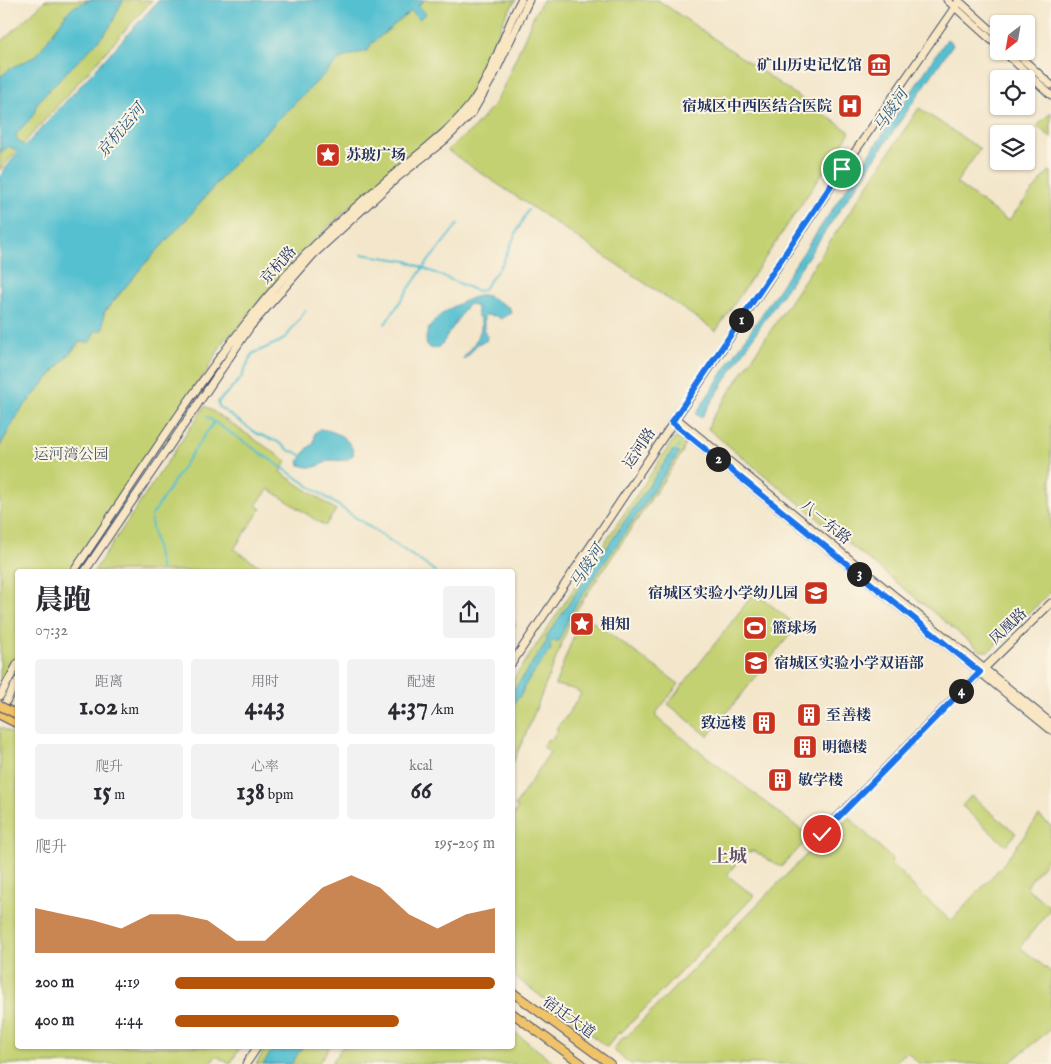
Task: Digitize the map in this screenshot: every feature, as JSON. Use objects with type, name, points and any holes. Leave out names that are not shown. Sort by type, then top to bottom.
[{"type":"main road","points":[[0,706],[15,714]]},
{"type":"main road","points":[[0,714],[15,722]]},
{"type":"main road","name":"宿迁大道","points":[[515,994],[610,1064]]},
{"type":"main road","name":"宿迁大道","points":[[515,1015],[582,1064]]},
{"type":"street","name":"京杭路","points":[[75,569],[229,344],[258,307],[315,245],[354,208],[445,132],[471,103],[502,44],[521,0]]},
{"type":"street","name":"京杭路","points":[[86,569],[250,327],[313,255],[472,113],[494,75],[528,0]]},
{"type":"street","points":[[947,0],[957,3],[990,30]]},
{"type":"street","points":[[957,3],[990,38]]},
{"type":"street","name":"运河路","points":[[515,658],[853,154],[957,3]]},
{"type":"street","points":[[1013,60],[1051,95]]},
{"type":"street","points":[[1024,60],[1051,85]]},
{"type":"street","name":"八一东路","points":[[674,420],[982,670],[1051,723]]},
{"type":"street","name":"凤凰路","points":[[822,834],[982,670],[1051,603]]},
{"type":"street","points":[[0,696],[15,668]]},
{"type":"street","name":"八一东路","points":[[982,670],[1051,730]]},
{"type":"street","points":[[0,714],[15,686]]},
{"type":"street","points":[[246,1064],[256,1049]]},
{"type":"green space","points":[[46,0],[152,0],[0,170],[0,43]]},
{"type":"green space","name":"运河湾公园","points":[[425,0],[516,0],[504,18],[498,34],[496,48],[482,80],[465,107],[449,123],[358,199],[295,258],[235,331],[225,338],[207,371],[71,569],[15,569],[15,662],[0,690],[0,446],[20,411],[80,342],[95,330],[103,330],[104,313],[231,166],[333,65],[347,55],[362,51]]},
{"type":"green space","points":[[543,0],[658,0],[850,132],[716,331],[447,150],[473,129],[493,106],[503,88],[535,13]]},
{"type":"green space","points":[[919,108],[980,149],[956,183],[1008,221],[1049,171],[1051,172],[1051,592],[989,651],[981,651],[708,429],[711,420]]},
{"type":"green space","points":[[1051,112],[1051,138],[1037,126]]},
{"type":"green space","points":[[205,406],[287,461],[280,472],[336,510],[325,526],[269,489],[256,505],[261,509],[234,549],[264,569],[95,569]]},
{"type":"green space","points":[[677,438],[686,442],[682,453],[573,615],[515,758],[515,677],[674,439]]},
{"type":"green space","points":[[755,592],[797,626],[708,736],[668,704]]},
{"type":"green space","points":[[582,614],[679,684],[656,713],[656,717],[810,837],[781,867],[754,851],[744,853],[727,875],[754,896],[621,1033],[619,1032],[607,1047],[515,977],[515,813],[518,808],[515,806],[550,752],[542,746],[548,739],[552,740],[558,729],[556,728],[566,717],[581,694],[574,689],[555,685]]},
{"type":"green space","points":[[0,727],[15,735],[15,1049],[239,1049],[230,1064],[216,1056],[210,1064],[158,1064],[149,1058],[145,1064],[0,1064]]},
{"type":"green space","points":[[971,796],[1016,833],[1006,846],[962,806]]},
{"type":"green space","points":[[1039,816],[1051,826],[1051,854],[1026,887],[1051,908],[1020,947],[1051,972],[1051,1029],[1008,1064],[919,1064],[907,1052],[893,1064],[631,1064],[613,1050],[624,1036],[626,1037],[819,842],[822,845],[849,817],[892,859],[891,863],[923,896],[951,921],[1001,867]]},
{"type":"green space","points":[[515,1033],[556,1064],[331,1064],[341,1049],[515,1049]]},
{"type":"green space","points":[[265,1049],[328,1049],[318,1064],[256,1064]]},
{"type":"water","name":"京杭运河","points":[[90,0],[124,0],[109,28],[36,105],[31,118],[16,136],[19,142],[25,146],[159,0],[425,0],[418,5],[426,14],[419,19],[411,11],[370,45],[371,47],[364,53],[341,58],[231,166],[104,312],[103,330],[95,331],[90,342],[79,342],[20,411],[0,446],[0,176],[18,152],[9,146],[0,153],[0,77],[11,68],[36,56],[67,13],[75,6]]},
{"type":"water","points":[[947,39],[953,44],[762,324],[701,418],[696,414],[725,369]]},
{"type":"water","points":[[482,295],[488,296],[510,308],[511,313],[501,319],[497,316],[484,315],[486,341],[477,344],[468,356],[462,360],[474,344],[481,326],[477,315],[477,307],[470,304],[467,305],[442,344],[435,348],[427,346],[426,337],[429,328],[436,320],[454,306]]},
{"type":"water","points":[[319,429],[336,433],[346,439],[354,454],[346,460],[331,460],[316,467],[300,465],[299,461],[307,449],[314,443],[315,433]]},
{"type":"water","points":[[673,450],[679,453],[579,600],[559,641],[553,641],[550,644],[551,649],[515,702],[515,688],[547,641],[546,637]]},
{"type":"water","points":[[273,1049],[281,1049],[284,1052],[288,1049],[301,1049],[291,1064],[263,1064]]},
{"type":"waterway","points":[[361,254],[407,261],[477,291],[483,290],[502,264],[528,210]]},
{"type":"waterway","points":[[385,324],[423,268],[458,224]]},
{"type":"waterway","points":[[302,456],[290,451],[278,442],[256,433],[219,407],[218,402],[241,378],[252,354],[281,341],[287,336],[306,310]]},
{"type":"waterway","points":[[207,417],[432,569]]},
{"type":"waterway","points":[[161,569],[151,517],[214,422]]},
{"type":"waterway","name":"马陵河","points":[[675,452],[679,446]]},
{"type":"place","name":"矿山历史记忆馆","points":[[879,65]]},
{"type":"place","name":"宿城区中西医结合医院","points":[[850,106]]},
{"type":"place","name":"苏玻广场","points":[[328,155]]},
{"type":"place","name":"宿城区实验小学幼儿园","points":[[816,593]]},
{"type":"place","name":"相知","points":[[582,624]]},
{"type":"place","name":"篮球场","points":[[755,628]]},
{"type":"place","name":"宿城区实验小学双语部","points":[[756,663]]},
{"type":"place","name":"至善楼","points":[[809,715]]},
{"type":"place","name":"致远楼","points":[[764,723]]},
{"type":"place","name":"明德楼","points":[[805,747]]},
{"type":"place","name":"敏学楼","points":[[780,780]]},
{"type":"district","name":"上城","points":[[729,856]]},
{"type":"route","points":[[822,834],[980,672],[672,422],[842,169]]}]
